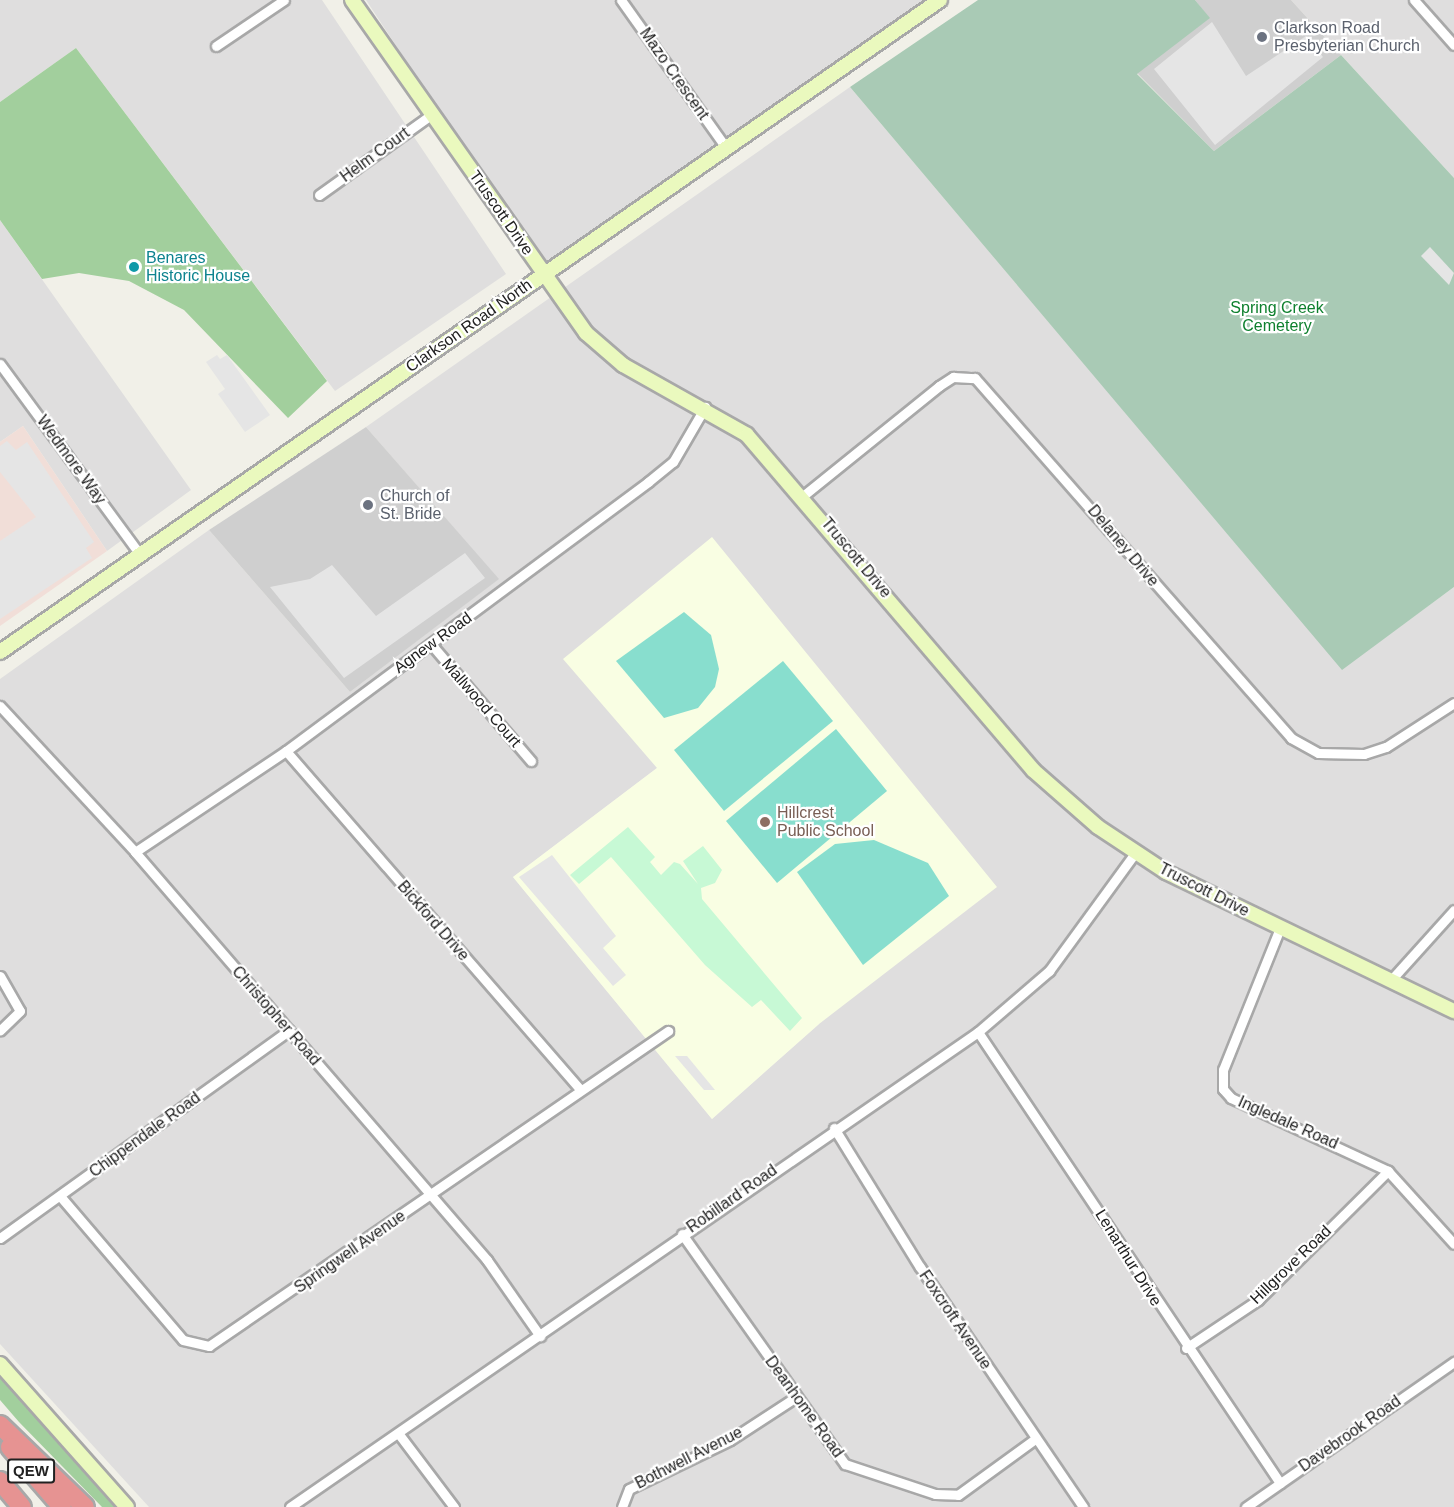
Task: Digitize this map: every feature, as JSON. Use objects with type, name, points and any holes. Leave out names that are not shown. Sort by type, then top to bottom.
[{"type":"highway","points":[[0,1425],[85,1507]]},
{"type":"highway","name":"QEW","points":[[0,1435],[62,1507]]},
{"type":"highway","name":"QEW","points":[[0,1481],[22,1507]]},
{"type":"street","points":[[216,46],[284,0]]},
{"type":"street","name":"Truscott Drive","points":[[352,0],[544,273],[603,352],[705,407],[747,435],[804,495],[1033,770],[1135,853],[1281,928],[1454,1011]]},
{"type":"street","name":"Mazo Crescent","points":[[621,0],[726,148]]},
{"type":"street","name":"Clarkson Road North","points":[[0,652],[940,0]]},
{"type":"street","points":[[1413,0],[1454,45]]},
{"type":"street","name":"Helm Court","points":[[319,195],[432,114]]},
{"type":"street","name":"Wedmore Way","points":[[0,364],[141,556]]},
{"type":"street","name":"Delaney Drive","points":[[804,495],[939,386],[953,377],[975,378],[1291,738],[1318,753],[1364,754],[1386,747],[1454,703]]},
{"type":"street","name":"Agnew Road","points":[[135,852],[285,751],[673,462],[705,407]]},
{"type":"street","name":"Mallwood Court","points":[[431,644],[531,761]]},
{"type":"street","name":"Christopher Road","points":[[0,706],[135,852],[430,1197],[487,1260],[540,1336]]},
{"type":"street","name":"Bickford Drive","points":[[285,751],[581,1090]]},
{"type":"street","name":"Robillard Road","points":[[290,1507],[540,1336],[834,1128],[978,1032],[1049,971],[1135,853]]},
{"type":"street","points":[[1391,980],[1454,910]]},
{"type":"street","name":"Ingledale Road","points":[[1281,928],[1223,1070],[1223,1089],[1231,1098],[1388,1171],[1454,1244]]},
{"type":"street","points":[[0,976],[20,1011],[0,1030]]},
{"type":"street","name":"Chippendale Road","points":[[0,1238],[289,1030]]},
{"type":"street","name":"Springwell Avenue","points":[[60,1196],[183,1340],[209,1347],[668,1031]]},
{"type":"street","name":"Lenarthur Drive","points":[[978,1032],[1071,1164],[1186,1348],[1280,1483]]},
{"type":"street","name":"Foxcroft Avenue","points":[[834,1128],[1035,1439],[1083,1507]]},
{"type":"street","name":"Hillgrove Road","points":[[1186,1348],[1258,1299],[1388,1171]]},
{"type":"street","name":"Deanhome Road","points":[[682,1234],[845,1464],[946,1496],[958,1495],[1035,1439]]},
{"type":"street","name":"Davebrook Road","points":[[1246,1507],[1454,1362]]},
{"type":"street","points":[[0,1364],[127,1507]]},
{"type":"street","name":"Bothwell Avenue","points":[[622,1507],[629,1489],[730,1440],[796,1397]]},
{"type":"street","points":[[398,1432],[454,1507]]},
{"type":"shaded area","points":[[0,0],[322,0],[506,274],[335,391],[76,48],[0,102]]},
{"type":"shaded area","points":[[366,0],[931,0],[554,270],[441,114]]},
{"type":"shaded area","points":[[1195,0],[1291,0],[1341,55],[1214,151],[1137,73],[1209,18]]},
{"type":"shaded area","points":[[1291,0],[1454,0],[1454,178],[1341,55]]},
{"type":"shaded area","points":[[1212,22],[1246,76],[1306,36],[1323,57],[1215,145],[1154,69]]},
{"type":"shaded area","points":[[850,87],[1342,669],[1454,587],[1454,1507],[149,1507],[0,1344],[0,679],[209,530],[350,692],[498,579],[366,427]],"holes":[[[657,768],[819,1024],[712,1119],[513,877]]]},
{"type":"shaded area","points":[[0,220],[191,490],[107,551],[23,426],[0,442]]},
{"type":"shaded area","points":[[1430,247],[1454,273],[1449,285],[1421,256]]},
{"type":"shaded area","points":[[217,355],[220,359],[227,355],[270,415],[245,432],[218,394],[225,389],[206,362]]},
{"type":"shaded area","points":[[23,426],[107,551],[0,626],[0,442]]},
{"type":"shaded area","points":[[366,427],[499,579],[350,692],[209,530]]},
{"type":"shaded area","points":[[7,441],[16,450],[27,442],[94,542],[86,548],[92,558],[0,619],[0,541],[36,517],[0,472],[0,446]]},
{"type":"shaded area","name":"Hillcrest Public School","points":[[712,537],[997,887],[819,1024],[712,1119],[513,877],[657,768],[563,659]]},
{"type":"shaded area","points":[[465,553],[485,578],[344,678],[270,587],[310,579],[332,565],[376,616]]},
{"type":"shaded area","points":[[684,612],[711,635],[719,669],[715,687],[698,708],[664,718],[616,661]]},
{"type":"shaded area","points":[[783,661],[833,721],[724,811],[674,750]]},
{"type":"shaded area","points":[[836,729],[887,791],[777,883],[726,821]]},
{"type":"shaded area","points":[[874,840],[928,863],[949,896],[863,965],[797,872],[835,844]]},
{"type":"shaded area","points":[[552,855],[616,936],[603,948],[626,975],[613,986],[519,877]]},
{"type":"shaded area","points":[[675,1056],[687,1056],[715,1090],[704,1090]]},
{"type":"green space","name":"Spring Creek Cemetery","points":[[978,0],[1195,0],[1210,18],[1137,74],[1214,151],[1341,55],[1454,178],[1454,587],[1342,670],[850,87]]},
{"type":"green space","points":[[76,48],[327,381],[288,418],[184,310],[129,281],[79,273],[42,279],[0,220],[0,102]]},
{"type":"green space","points":[[628,827],[655,857],[650,862],[661,875],[674,862],[680,864],[698,884],[683,861],[703,846],[722,870],[715,883],[701,888],[702,899],[802,1018],[790,1031],[761,1000],[752,1007],[705,965],[611,857],[579,884],[570,875]]},
{"type":"green space","points":[[0,1374],[88,1477],[117,1507],[102,1507],[19,1422],[0,1400]]},
{"type":"place","name":"Clarkson Road Presbyterian Church","points":[[1262,37]]},
{"type":"place","name":"Benares Historic House","points":[[134,267]]},
{"type":"place","name":"Church of St. Bride","points":[[368,505]]},
{"type":"place","name":"Hillcrest Public School","points":[[765,822]]}]
